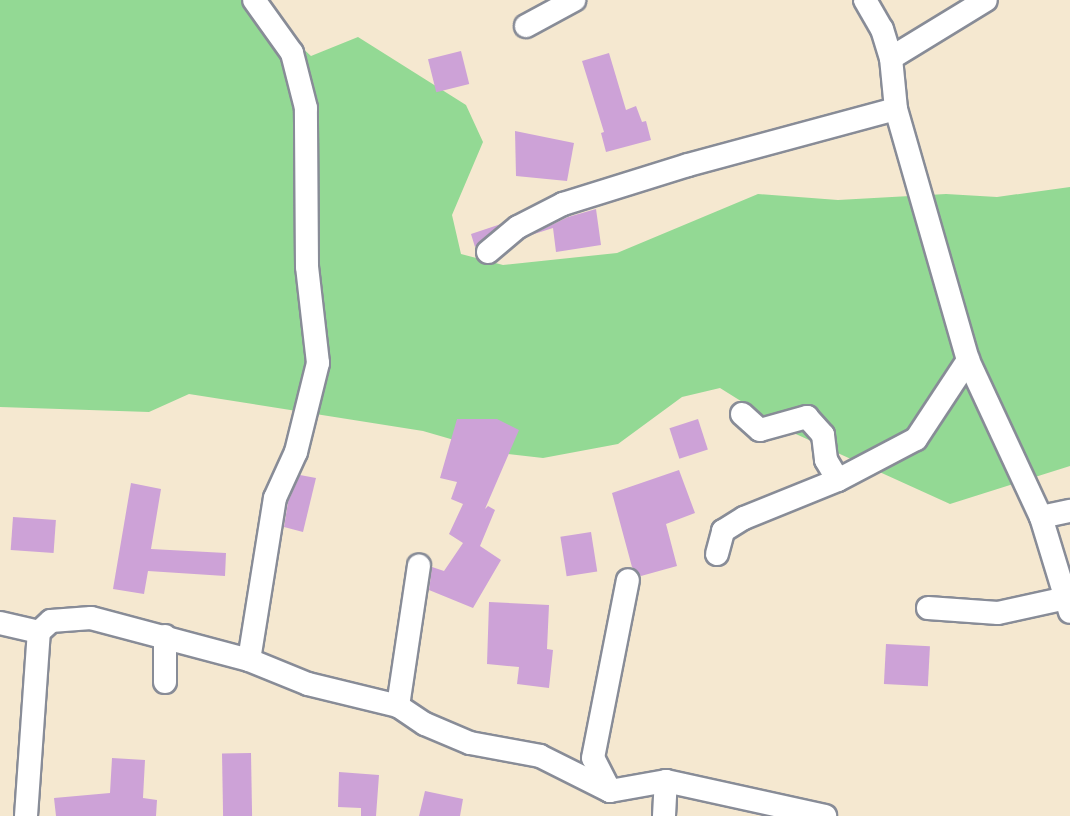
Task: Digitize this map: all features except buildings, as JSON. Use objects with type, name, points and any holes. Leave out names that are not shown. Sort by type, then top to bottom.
[{"type":"street","points":[[249,660],[275,498],[296,452],[318,363],[307,267],[306,108],[292,52],[254,0]]},
{"type":"street","points":[[526,26],[574,0]]},
{"type":"street","points":[[865,0],[882,29],[891,58],[896,109],[968,360],[1041,517],[1068,605],[998,613],[928,608]]},
{"type":"street","points":[[891,58],[986,0]]},
{"type":"street","points":[[488,252],[518,228],[563,204],[688,165],[896,109]]},
{"type":"street","points":[[717,554],[723,531],[838,480],[916,439],[968,360]]},
{"type":"street","points":[[742,414],[760,430],[807,417],[823,435],[826,460],[838,480]]},
{"type":"street","points":[[1041,517],[1070,511]]},
{"type":"street","points":[[398,706],[418,566]]},
{"type":"street","points":[[610,791],[593,758],[628,580]]},
{"type":"street","points":[[26,816],[39,632],[51,621],[92,618],[249,660],[308,684],[398,706],[425,724],[470,743],[540,756],[610,791],[666,781],[825,816]]},
{"type":"street","points":[[0,623],[39,632]]},
{"type":"street","points":[[165,636],[165,682]]},
{"type":"street","points":[[663,816],[666,781]]},
{"type":"green space","points":[[0,0],[250,0],[311,56],[358,37],[466,105],[483,142],[452,215],[461,254],[503,265],[617,253],[758,194],[838,200],[946,194],[997,197],[1070,187],[1070,466],[950,504],[787,430],[720,388],[682,397],[618,444],[543,458],[499,453],[423,431],[189,394],[149,412],[0,407]]}]
